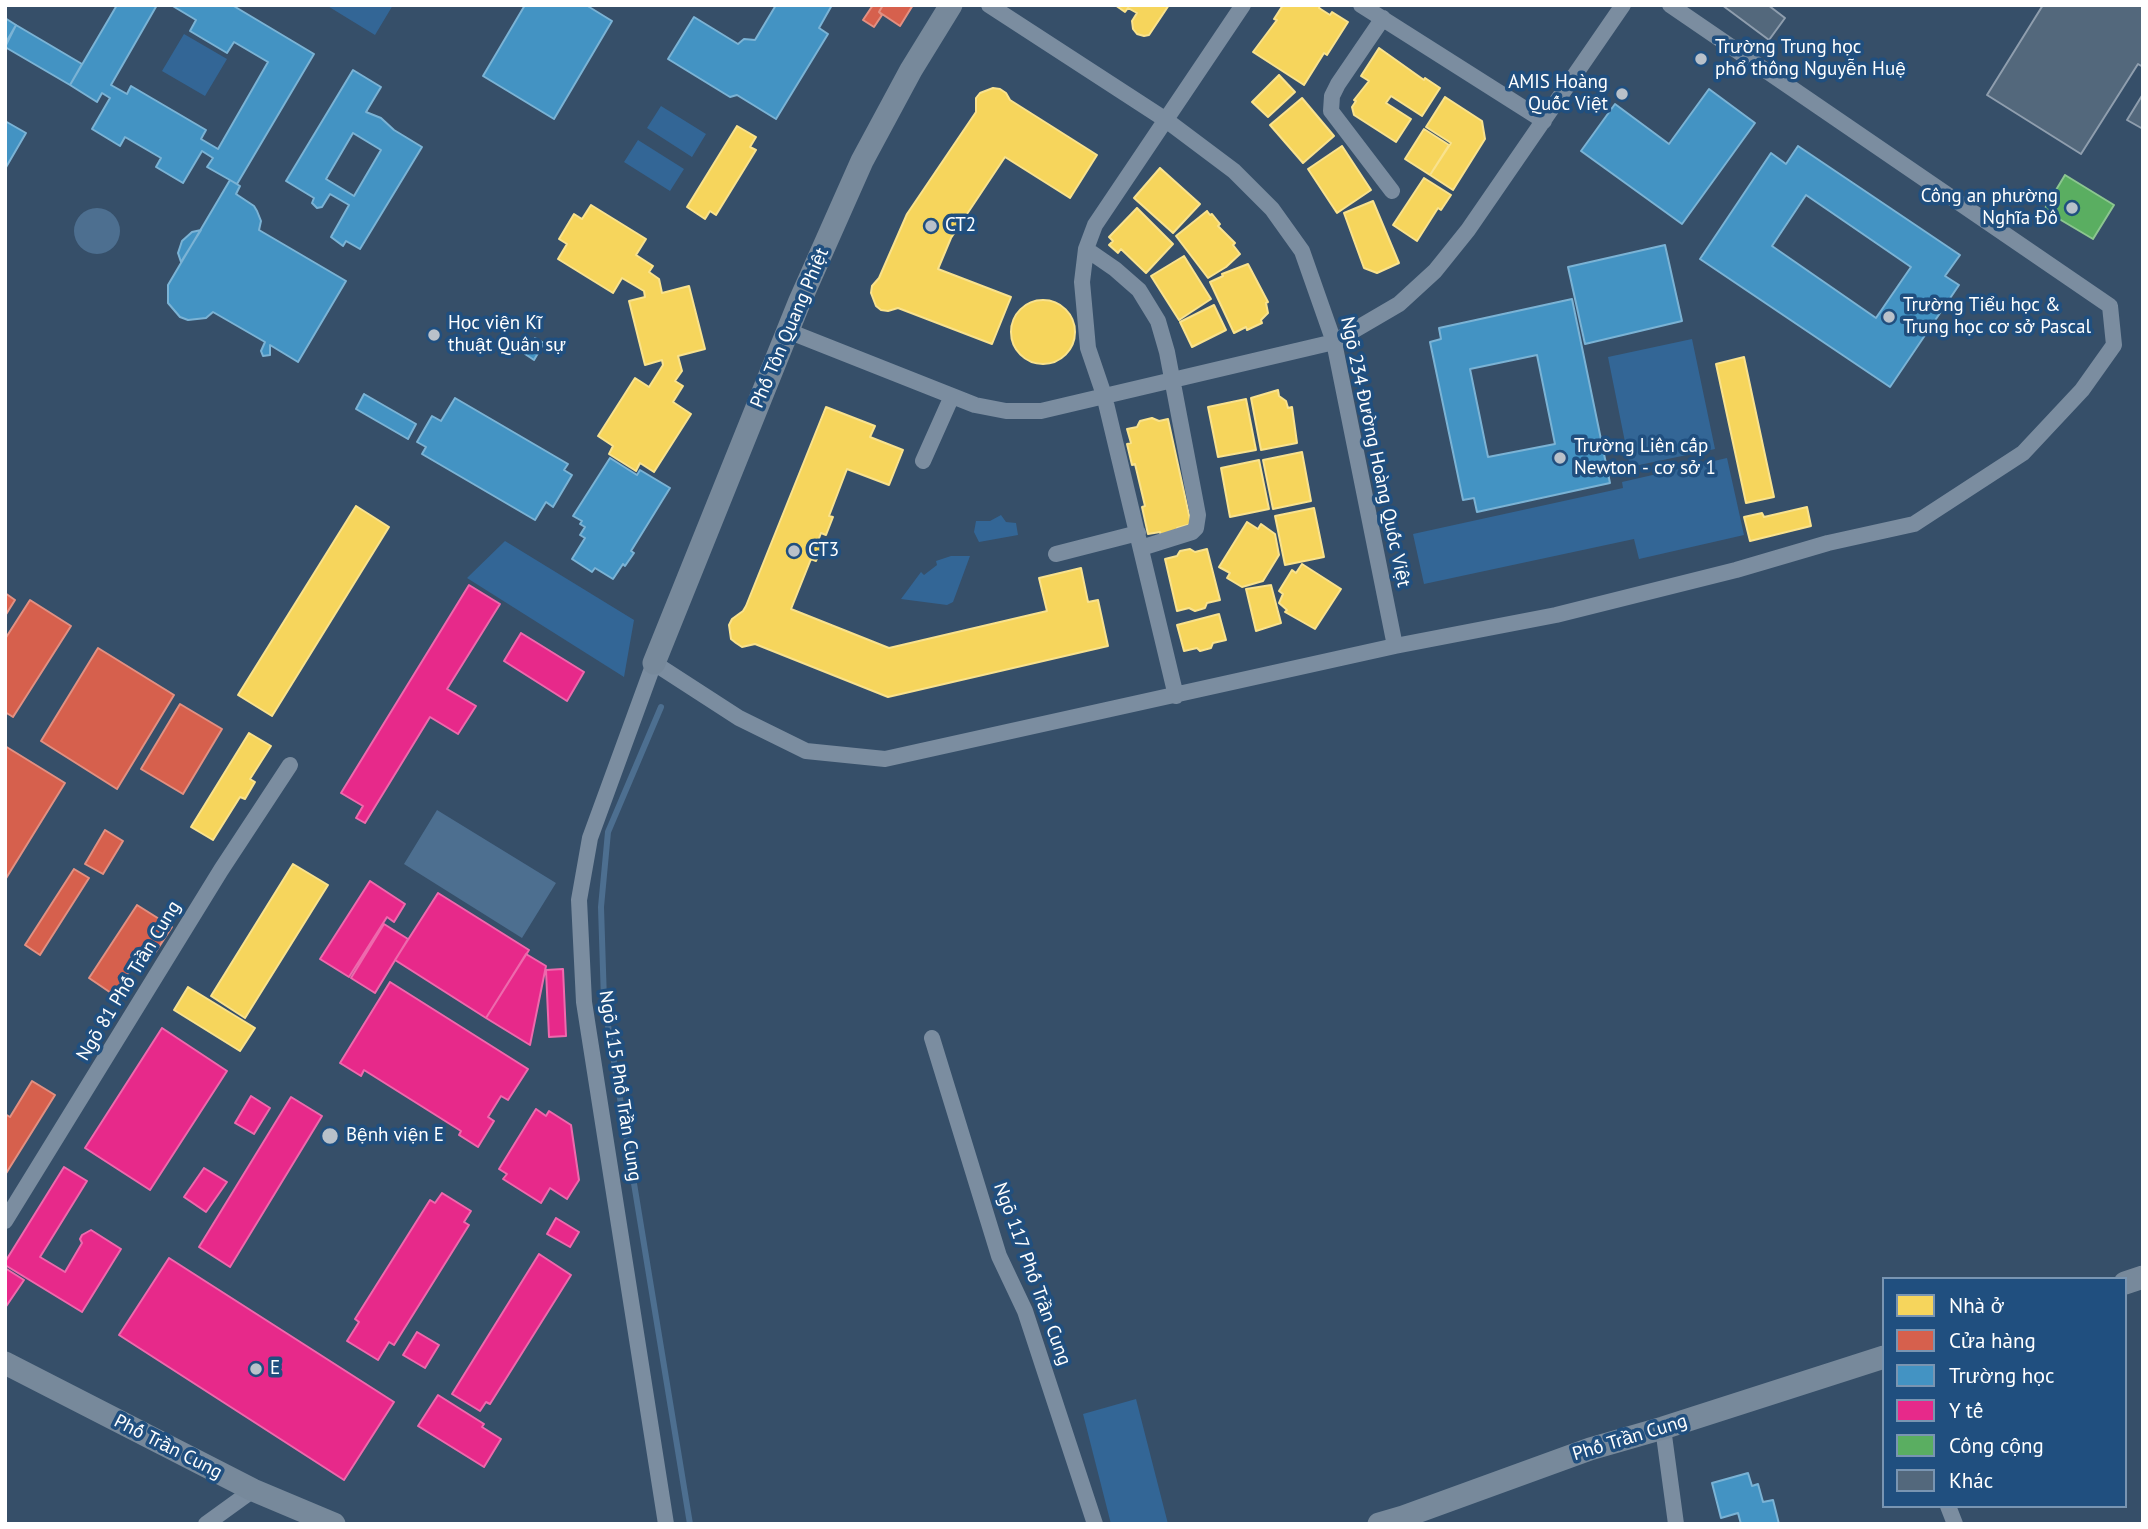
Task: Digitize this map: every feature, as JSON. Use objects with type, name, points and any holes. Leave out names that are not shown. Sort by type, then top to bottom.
[{"type":"main road","name":"Phố Tôn Quang Phiệt","points":[[654,663],[788,331],[862,161],[911,70],[951,5]]},
{"type":"main road","name":"Phố Trần Cung","points":[[1379,1524],[1590,1449],[1882,1358]]},
{"type":"main road","name":"Phố Trần Cung","points":[[5,1363],[253,1490],[334,1524]]},
{"type":"street","name":"Ngõ 234 Đường Hoàng Quốc Việt","points":[[989,5],[1166,120],[1234,171],[1272,209],[1302,251],[1334,342],[1395,646]]},
{"type":"street","points":[[1176,696],[1104,395],[1088,348],[1082,282],[1086,249],[1095,225],[1243,5]]},
{"type":"street","points":[[1361,5],[1544,121]]},
{"type":"street","points":[[788,331],[975,405],[1006,411],[1041,411],[1334,342],[1399,304],[1435,271],[1468,230],[1623,5]]},
{"type":"street","points":[[654,663],[739,718],[806,751],[886,759],[1395,646],[1556,615],[1737,570],[1828,543],[1914,524],[2023,453],[2082,390],[2115,345],[2110,306],[1670,5]]},
{"type":"street","points":[[1383,18],[1338,84],[1332,96],[1331,111],[1392,191]]},
{"type":"street","points":[[1056,554],[1192,532],[1198,522],[1167,352],[1151,307],[1139,290],[1086,249]]},
{"type":"street","points":[[923,461],[952,396]]},
{"type":"street","name":"Ngõ 115 Phố Trần Cung","points":[[654,663],[590,838],[579,900],[584,1003],[666,1524]]},
{"type":"street","name":"Ngõ 81 Phố Trần Cung","points":[[5,1221],[221,870],[290,765]]},
{"type":"street","name":"Ngõ 117 Phố Trần Cung","points":[[932,1038],[999,1256],[1025,1311],[1095,1524]]},
{"type":"street","points":[[1663,1428],[1676,1524]]},
{"type":"street","points":[[206,1524],[253,1490]]},
{"type":"shaded area","points":[[326,5],[393,5],[375,35]]},
{"type":"shaded area","points":[[184,34],[227,59],[205,96],[162,71]]},
{"type":"shaded area","points":[[661,106],[706,134],[692,157],[647,128]]},
{"type":"shaded area","points":[[638,140],[684,169],[670,191],[624,162]]},
{"type":"shaded area","points":[[97,208],[114,214],[120,231],[114,248],[97,254],[80,248],[74,231],[80,214]]},
{"type":"shaded area","points":[[1692,339],[1715,449],[1630,467],[1608,357]]},
{"type":"shaded area","points":[[1727,458],[1744,535],[1639,559],[1634,539],[1424,584],[1413,534],[1623,488],[1622,482]]},
{"type":"shaded area","points":[[1001,515],[1006,522],[1016,523],[1018,535],[979,542],[974,532],[976,521],[990,521]]},
{"type":"shaded area","points":[[505,541],[634,620],[624,677],[467,578]]},
{"type":"shaded area","points":[[951,556],[970,556],[953,602],[947,605],[901,599],[921,572],[924,575],[937,565],[936,561]]},
{"type":"shaded area","points":[[437,810],[556,883],[522,938],[404,864]]},
{"type":"shaded area","points":[[1136,1399],[1168,1524],[1111,1524],[1083,1414]]},
{"type":"building: Nhà ở","points":[[1115,5],[1169,5],[1149,35],[1144,36],[1133,29],[1132,21],[1137,13],[1128,8],[1125,12]]},
{"type":"building: Nhà ở","points":[[1283,5],[1320,5],[1319,8],[1330,15],[1332,12],[1348,22],[1304,85],[1253,52],[1277,20],[1274,19]]},
{"type":"building: Nhà ở","points":[[1379,48],[1440,88],[1422,116],[1391,96],[1386,103],[1411,119],[1396,142],[1354,115],[1352,107],[1356,101],[1354,100],[1369,81],[1361,76]]},
{"type":"building: Nhà ở","points":[[1279,75],[1295,92],[1268,117],[1252,102]]},
{"type":"building: Nhà ở","name":"CT2","points":[[993,88],[1000,89],[1010,100],[1097,155],[1070,198],[1005,157],[951,238],[938,269],[1011,297],[992,344],[898,308],[881,310],[876,306],[871,293],[907,214],[976,112],[976,98],[980,93]]},
{"type":"building: Nhà ở","points":[[1445,97],[1482,121],[1485,139],[1453,190],[1430,175],[1451,143],[1426,127]]},
{"type":"building: Nhà ở","points":[[1302,98],[1334,136],[1303,163],[1270,125]]},
{"type":"building: Nhà ở","points":[[737,126],[756,137],[750,147],[756,150],[716,215],[710,211],[705,219],[687,207]]},
{"type":"building: Nhà ở","points":[[1424,129],[1449,145],[1430,175],[1405,159]]},
{"type":"building: Nhà ở","points":[[1342,146],[1371,190],[1337,213],[1308,169]]},
{"type":"building: Nhà ở","points":[[1160,168],[1200,204],[1173,233],[1134,198]]},
{"type":"building: Nhà ở","points":[[1424,178],[1451,195],[1441,210],[1438,208],[1417,241],[1393,225]]},
{"type":"building: Nhà ở","points":[[1373,201],[1399,263],[1377,273],[1364,268],[1344,213]]},
{"type":"building: Nhà ở","points":[[591,205],[646,239],[636,255],[653,266],[649,272],[659,279],[662,293],[689,286],[705,349],[678,356],[682,371],[675,381],[683,386],[673,402],[691,414],[654,472],[640,463],[636,471],[609,454],[613,446],[598,436],[635,378],[649,387],[663,365],[662,360],[645,365],[629,301],[645,297],[644,291],[622,278],[613,293],[558,259],[567,244],[559,239],[574,214],[582,219]]},
{"type":"building: Nhà ở","points":[[1137,208],[1173,244],[1146,273],[1121,249],[1118,253],[1109,245],[1113,241],[1109,237]]},
{"type":"building: Nhà ở","points":[[1207,211],[1235,243],[1233,245],[1240,254],[1208,278],[1176,236]]},
{"type":"building: Nhà ở","points":[[1184,256],[1211,299],[1179,320],[1151,276]]},
{"type":"building: Nhà ở","points":[[1248,264],[1268,302],[1268,313],[1261,320],[1262,323],[1234,333],[1210,282]]},
{"type":"building: Nhà ở","points":[[1043,300],[1055,302],[1066,309],[1073,320],[1073,344],[1066,355],[1055,362],[1043,364],[1031,362],[1020,355],[1013,344],[1011,332],[1013,320],[1020,309],[1031,302]]},
{"type":"building: Nhà ở","points":[[1214,305],[1226,330],[1192,347],[1180,322]]},
{"type":"building: Nhà ở","points":[[1744,357],[1774,497],[1746,503],[1716,364]]},
{"type":"building: Nhà ở","points":[[1278,390],[1288,408],[1292,407],[1297,443],[1261,450],[1251,398]]},
{"type":"building: Nhà ở","points":[[1246,399],[1256,450],[1218,457],[1208,407]]},
{"type":"building: Nhà ở","name":"CT3","points":[[826,407],[875,426],[870,437],[903,450],[889,485],[847,469],[829,516],[833,517],[826,535],[821,533],[818,541],[823,543],[816,561],[811,559],[791,609],[889,648],[1047,611],[1039,578],[1081,568],[1088,602],[1098,600],[1108,646],[888,697],[755,644],[742,647],[731,639],[729,625],[746,606]]},
{"type":"building: Nhà ở","points":[[1152,418],[1159,421],[1168,419],[1191,524],[1177,528],[1178,532],[1161,536],[1160,532],[1148,534],[1142,507],[1145,506],[1135,464],[1132,465],[1127,444],[1131,443],[1127,429],[1137,427],[1140,421]]},
{"type":"building: Nhà ở","points":[[1302,452],[1311,501],[1273,509],[1263,460]]},
{"type":"building: Nhà ở","points":[[1259,460],[1269,509],[1230,517],[1221,468]]},
{"type":"building: Nhà ở","points":[[356,506],[389,527],[272,716],[238,695]]},
{"type":"building: Nhà ở","points":[[1807,507],[1811,526],[1750,541],[1744,517],[1762,513],[1764,517]]},
{"type":"building: Nhà ở","points":[[1314,508],[1324,557],[1285,565],[1275,516]]},
{"type":"building: Nhà ở","points":[[1247,522],[1258,529],[1261,524],[1275,534],[1279,555],[1263,581],[1242,587],[1227,578],[1230,573],[1219,567]]},
{"type":"building: Nhà ở","points":[[1190,549],[1195,552],[1207,549],[1220,600],[1207,603],[1205,608],[1195,611],[1189,608],[1177,611],[1165,559]]},
{"type":"building: Nhà ở","points":[[1302,564],[1341,589],[1315,629],[1285,612],[1287,610],[1279,603],[1283,594],[1279,591],[1292,570],[1296,573]]},
{"type":"building: Nhà ở","points":[[1271,585],[1281,623],[1256,631],[1246,589]]},
{"type":"building: Nhà ở","points":[[1219,614],[1226,640],[1213,643],[1211,648],[1200,651],[1197,648],[1184,651],[1177,625]]},
{"type":"building: Nhà ở","points":[[249,733],[271,746],[250,779],[255,782],[245,799],[240,797],[213,840],[191,827]]},
{"type":"building: Nhà ở","points":[[293,864],[328,885],[245,1018],[211,996]]},
{"type":"building: Nhà ở","points":[[188,987],[255,1028],[240,1051],[174,1010]]},
{"type":"building: Cửa hàng","points":[[873,5],[883,5],[879,12],[882,15],[874,27],[863,20]]},
{"type":"building: Cửa hàng","points":[[883,5],[913,5],[900,26],[879,12]]},
{"type":"building: Cửa hàng","points":[[5,593],[15,600],[5,616]]},
{"type":"building: Cửa hàng","points":[[30,600],[71,626],[13,717],[5,712],[5,639]]},
{"type":"building: Cửa hàng","points":[[98,648],[174,695],[117,789],[41,741]]},
{"type":"building: Cửa hàng","points":[[180,704],[222,729],[183,794],[141,769]]},
{"type":"building: Cửa hàng","points":[[5,746],[65,783],[5,880]]},
{"type":"building: Cửa hàng","points":[[105,830],[123,841],[103,874],[85,864]]},
{"type":"building: Cửa hàng","points":[[74,869],[89,878],[40,955],[25,945]]},
{"type":"building: Cửa hàng","points":[[137,905],[172,927],[155,953],[145,947],[114,995],[89,978]]},
{"type":"building: Cửa hàng","points":[[32,1081],[55,1095],[5,1175],[5,1114],[10,1117]]},
{"type":"building: Trường học","points":[[117,5],[157,5],[111,85],[127,94],[131,86],[206,130],[201,139],[218,149],[268,62],[234,42],[227,53],[190,31],[196,20],[171,5],[232,5],[314,54],[237,184],[207,167],[213,158],[202,151],[183,183],[156,167],[161,158],[125,137],[120,146],[92,129],[110,98],[102,93],[97,102],[70,85]]},
{"type":"building: Trường học","points":[[525,5],[586,5],[612,21],[554,119],[483,76]]},
{"type":"building: Trường học","points":[[776,5],[832,5],[819,28],[828,34],[776,119],[737,95],[730,97],[668,59],[694,17],[738,44],[744,39],[755,40]]},
{"type":"building: Trường học","points":[[5,18],[16,25],[5,44]]},
{"type":"building: Trường học","points":[[16,25],[82,64],[70,85],[5,47]]},
{"type":"building: Trường học","points":[[353,70],[381,87],[366,112],[381,118],[394,130],[422,147],[360,249],[346,241],[343,246],[331,237],[349,205],[330,194],[322,207],[317,208],[312,203],[314,198],[286,181]],"holes":[[[353,133],[381,150],[354,196],[326,179]]]},
{"type":"building: Trường học","points":[[1709,89],[1755,123],[1682,224],[1581,151],[1615,104],[1669,144]]},
{"type":"building: Trường học","points":[[5,121],[26,133],[5,169]]},
{"type":"building: Trường học","points":[[1798,146],[1960,255],[1945,276],[1959,285],[1890,387],[1700,259],[1771,153],[1786,164]],"holes":[[[1806,195],[1911,267],[1876,318],[1772,246]]]},
{"type":"building: Trường học","points":[[230,180],[240,186],[236,194],[257,211],[261,221],[259,230],[346,281],[298,362],[270,345],[270,355],[263,356],[261,351],[265,342],[213,312],[206,318],[188,320],[180,317],[168,303],[168,285]]},
{"type":"building: Trường học","points":[[201,230],[181,262],[178,253],[182,241],[192,232]]},
{"type":"building: Trường học","points":[[1665,245],[1682,321],[1585,344],[1568,267]]},
{"type":"building: Trường học","points":[[1572,299],[1610,483],[1477,512],[1474,498],[1463,500],[1430,342],[1441,339],[1439,328]],"holes":[[[1537,355],[1555,444],[1488,457],[1470,369]]]},
{"type":"building: Trường học","points":[[535,338],[544,343],[534,360],[525,354]]},
{"type":"building: Trường học","points":[[364,394],[416,424],[408,439],[356,409]]},
{"type":"building: Trường học","points":[[455,398],[568,464],[564,470],[572,475],[553,507],[546,502],[535,520],[422,454],[426,447],[417,442],[432,416],[441,421]]},
{"type":"building: Trường học","points":[[610,458],[637,475],[640,470],[670,488],[631,551],[634,553],[613,579],[595,568],[592,572],[572,559],[585,538],[580,535],[585,527],[580,524],[582,521],[573,516]]},
{"type":"building: Trường học","points":[[1748,1473],[1752,1486],[1758,1484],[1763,1502],[1773,1500],[1779,1524],[1741,1524],[1738,1513],[1721,1518],[1712,1483]]},
{"type":"building: Y tế","points":[[469,585],[500,604],[447,689],[476,706],[458,734],[430,717],[365,823],[356,818],[363,806],[341,793]]},
{"type":"building: Y tế","points":[[521,633],[584,672],[567,701],[504,661]]},
{"type":"building: Y tế","points":[[370,881],[405,904],[394,922],[387,917],[349,977],[320,959]]},
{"type":"building: Y tế","points":[[438,893],[529,950],[486,1018],[395,960]]},
{"type":"building: Y tế","points":[[384,924],[408,939],[375,993],[351,978]]},
{"type":"building: Y tế","points":[[526,954],[546,966],[530,1045],[486,1018]]},
{"type":"building: Y tế","points":[[563,969],[566,1036],[549,1037],[546,970]]},
{"type":"building: Y tế","points":[[390,982],[528,1069],[508,1100],[501,1096],[488,1117],[494,1121],[478,1147],[459,1135],[461,1131],[364,1070],[361,1076],[340,1063]]},
{"type":"building: Y tế","points":[[162,1028],[227,1071],[150,1190],[85,1148]]},
{"type":"building: Y tế","points":[[251,1096],[270,1108],[254,1134],[235,1123]]},
{"type":"building: Y tế","points":[[291,1097],[322,1116],[230,1267],[199,1247]]},
{"type":"building: Y tế","points":[[536,1109],[546,1116],[549,1111],[571,1125],[579,1180],[567,1199],[550,1188],[541,1203],[503,1179],[507,1174],[499,1169]]},
{"type":"building: Y tế","points":[[64,1167],[87,1181],[40,1257],[65,1272],[82,1243],[82,1235],[91,1230],[121,1249],[82,1312],[5,1265]]},
{"type":"building: Y tế","points":[[204,1168],[227,1182],[206,1212],[184,1197]]},
{"type":"building: Y tế","points":[[442,1193],[471,1211],[464,1222],[469,1225],[394,1345],[389,1342],[378,1360],[347,1341],[359,1322],[355,1319],[430,1200],[435,1203]]},
{"type":"building: Y tế","points":[[556,1218],[579,1232],[570,1247],[547,1234]]},
{"type":"building: Y tế","points":[[539,1254],[571,1275],[490,1404],[486,1402],[480,1411],[452,1394]]},
{"type":"building: Y tế","name":"E","points":[[169,1258],[394,1402],[344,1480],[119,1335]]},
{"type":"building: Y tế","points":[[5,1268],[24,1280],[5,1308]]},
{"type":"building: Y tế","points":[[417,1332],[439,1345],[425,1368],[403,1355]]},
{"type":"building: Y tế","points":[[438,1395],[484,1424],[482,1427],[501,1439],[484,1467],[418,1426]]},
{"type":"building: Công cộng","points":[[2065,175],[2114,205],[2093,239],[2044,210]]},
{"type":"building: Khác","points":[[1722,5],[1768,5],[1785,18],[1769,40]]},
{"type":"building: Khác","points":[[2043,5],[2143,5],[2143,67],[2138,64],[2081,154],[1987,95]]},
{"type":"building: Khác","points":[[2143,94],[2143,129],[2127,120]]},
{"type":"waterway","points":[[661,707],[608,832],[601,907],[604,1001],[690,1524]]},
{"type":"place","name":"Trường Trung học phổ thông Nguyễn Huệ","points":[[1701,59]]},
{"type":"place","name":"AMIS Hoàng Quốc Việt","points":[[1622,94]]},
{"type":"place","name":"Công an phường Nghĩa Đô","points":[[2072,208]]},
{"type":"place","name":"CT2","points":[[931,226]]},
{"type":"place","name":"Trường Tiểu học & Trung học cơ sở Pascal","points":[[1889,317]]},
{"type":"place","name":"Học viện Kĩ thuật Quân sự","points":[[434,335]]},
{"type":"place","name":"Trường Liên cấp Newton - cơ sở 1","points":[[1560,458]]},
{"type":"place","name":"CT3","points":[[794,551]]},
{"type":"place","name":"Bệnh viện E","points":[[330,1136]]},
{"type":"place","name":"E","points":[[256,1369]]}]
